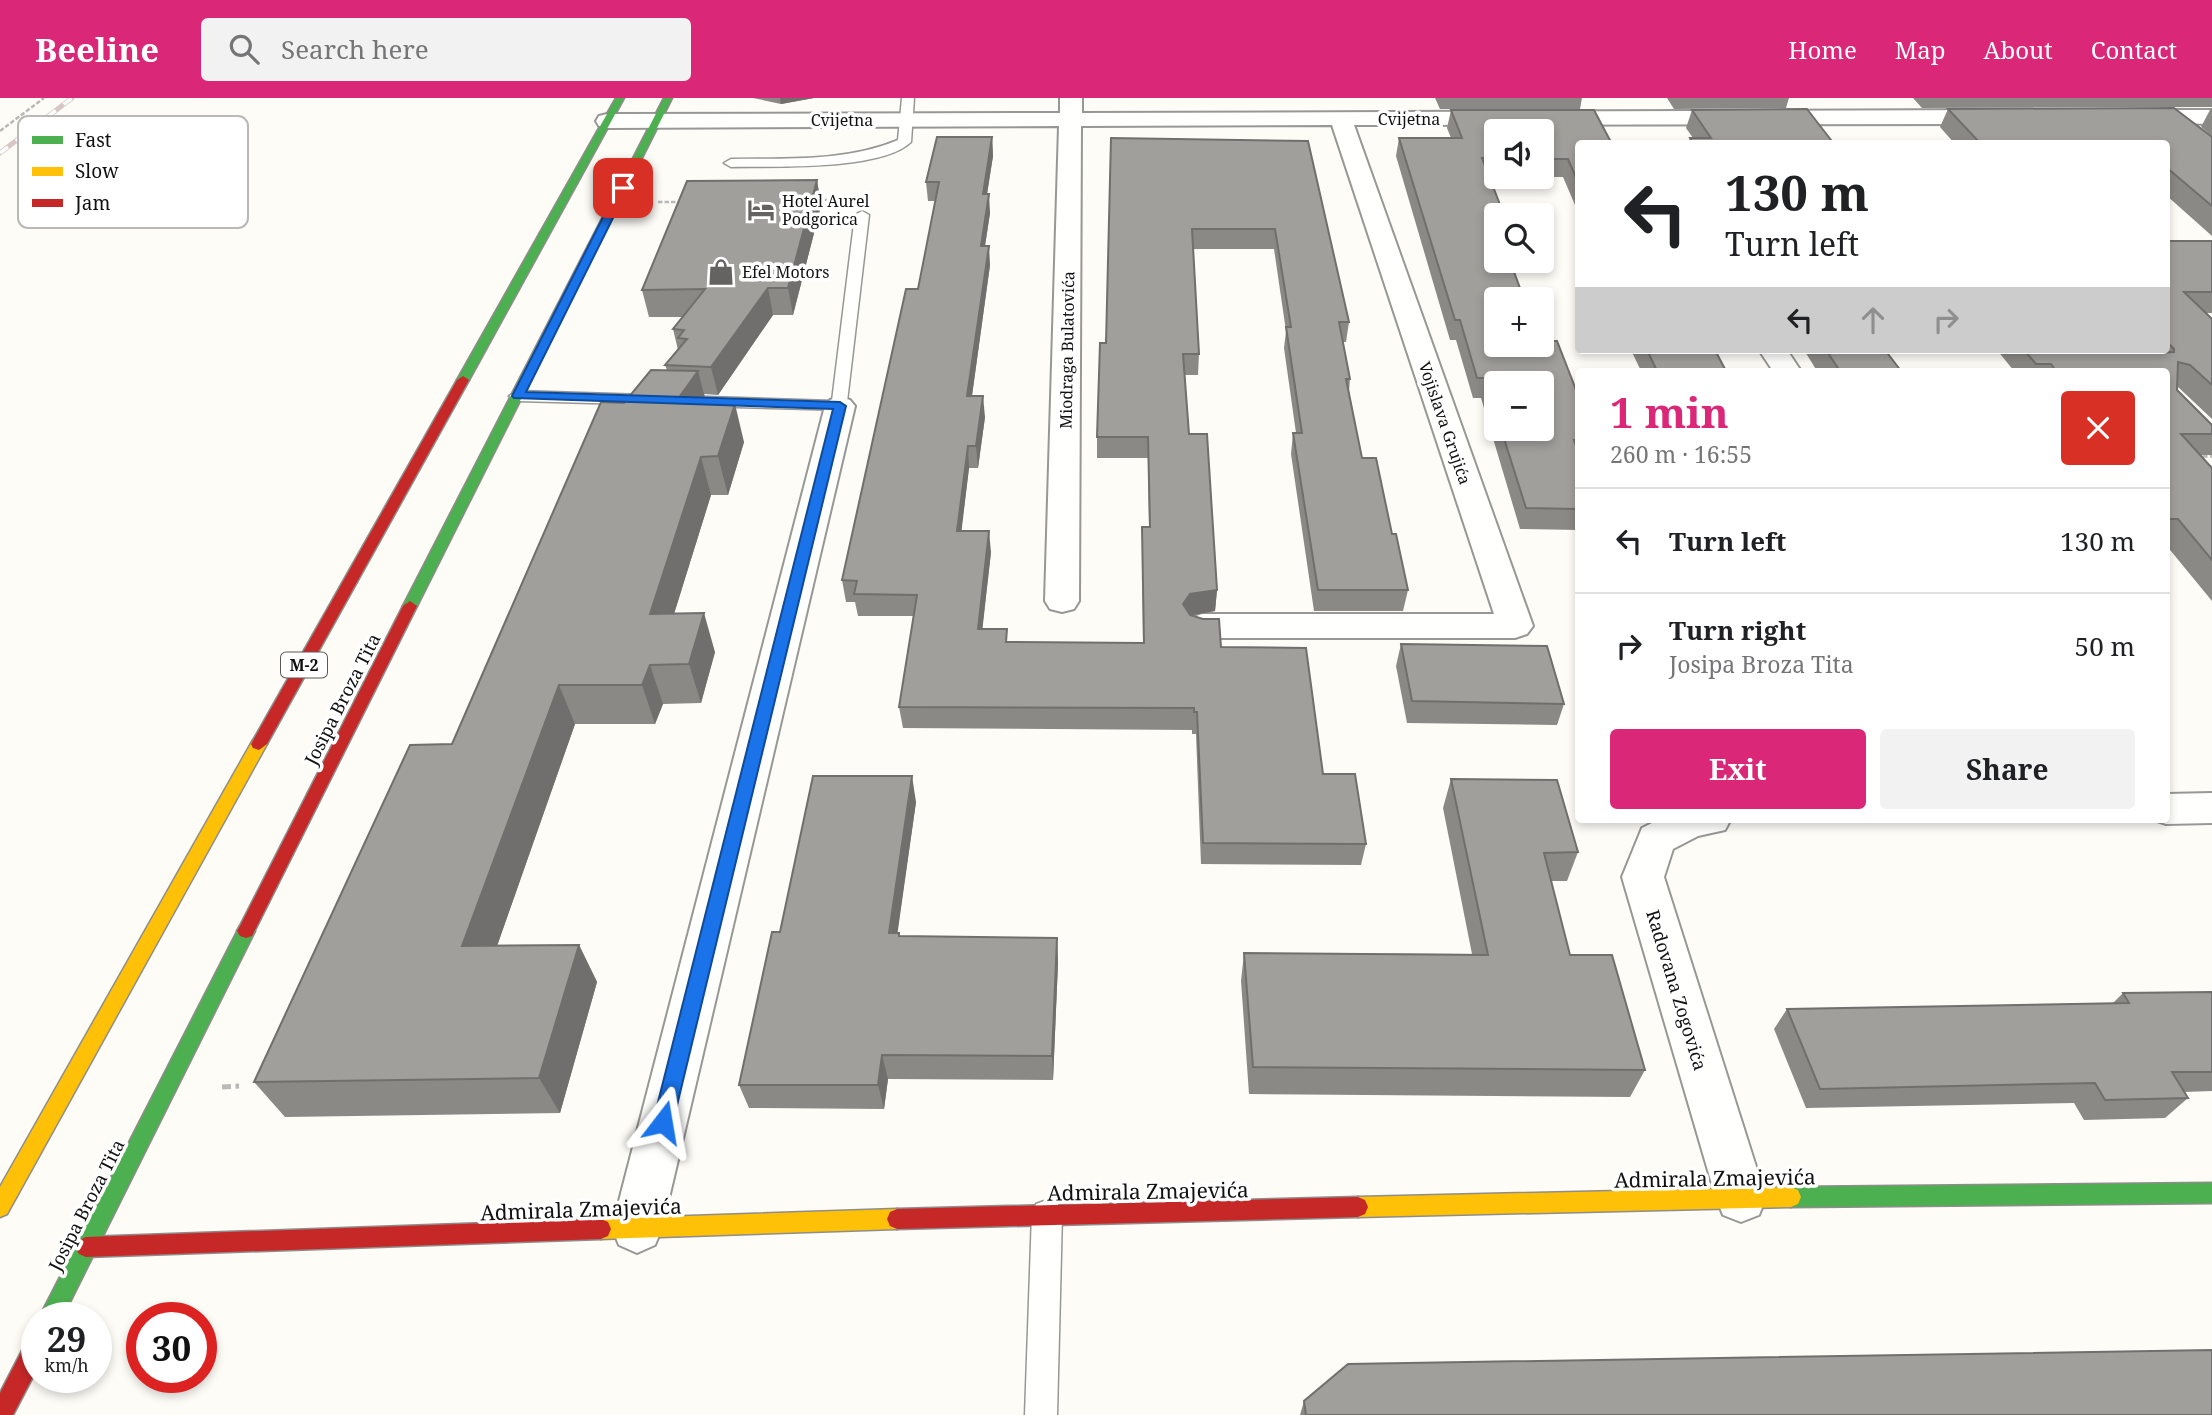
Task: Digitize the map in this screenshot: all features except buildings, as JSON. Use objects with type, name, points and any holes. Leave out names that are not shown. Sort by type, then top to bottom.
[{"type":"main road","name":"M-2","points":[[0,1207],[620,98]]},
{"type":"main road","name":"Josipa Broza Tita","points":[[58,1302],[668,98]]},
{"type":"main road","name":"Admirala Zmajevića","points":[[86,1247],[1047,1214],[1741,1198],[2212,1193]]},
{"type":"main road","points":[[1,1415],[21,1376]]},
{"type":"street","points":[[1878,98],[1914,135]]},
{"type":"street","name":"Cvijetna","points":[[607,121],[907,109],[1071,109],[1341,119],[2024,117]]},
{"type":"street","name":"Miodraga Bulatovića","points":[[1062,601],[1071,109]]},
{"type":"street","points":[[2117,117],[2212,117]]},
{"type":"street","points":[[2170,117],[2202,141]]},
{"type":"street","points":[[1618,118],[1632,140]]},
{"type":"street","name":"Vojislava Grujića","points":[[1202,626],[1515,626],[1341,119]]},
{"type":"street","points":[[637,1228],[840,406]]},
{"type":"street","points":[[2170,809],[2212,808]]},
{"type":"street","name":"Radovana Zogovića","points":[[1688,823],[1656,839],[1643,877],[1654,921],[1741,1198]]},
{"type":"lane","points":[[731,163],[867,156],[904,142],[907,109]]},
{"type":"lane","points":[[518,396],[840,406],[862,215]]},
{"type":"lane","points":[[1041,1415],[1047,1214]]},
{"type":"path","points":[[20,116],[44,98]]},
{"type":"path","points":[[0,131],[18,118]]},
{"type":"path","points":[[815,200],[841,199]]},
{"type":"path","points":[[657,202],[684,202]]},
{"type":"path","points":[[2189,456],[2212,456]]},
{"type":"railway","points":[[48,116],[72,98]]},
{"type":"railway","points":[[0,153],[18,139]]},
{"type":"traffic: fast","points":[[463,380],[620,98]]},
{"type":"traffic: fast","points":[[410,606],[668,98]]},
{"type":"traffic: fast","points":[[58,1302],[246,931]]},
{"type":"traffic: fast","points":[[1791,1197],[2212,1193]]},
{"type":"traffic: slow","points":[[0,1207],[259,744]]},
{"type":"traffic: slow","points":[[1358,1207],[1791,1197]]},
{"type":"traffic: slow","points":[[601,1229],[897,1219]]},
{"type":"traffic: jam","points":[[259,744],[463,380]]},
{"type":"traffic: jam","points":[[246,931],[410,606]]},
{"type":"traffic: jam","points":[[897,1219],[1358,1207]]},
{"type":"traffic: jam","points":[[86,1247],[601,1229]]},
{"type":"traffic: jam","points":[[1,1415],[21,1376]]},
{"type":"place","name":"Hotel Aurel Podgorica","points":[[761,210]]},
{"type":"place","name":"Efel Motors","points":[[721,272]]},
{"type":"route","points":[[623,188],[518,396],[840,406],[663,1122]]}]
